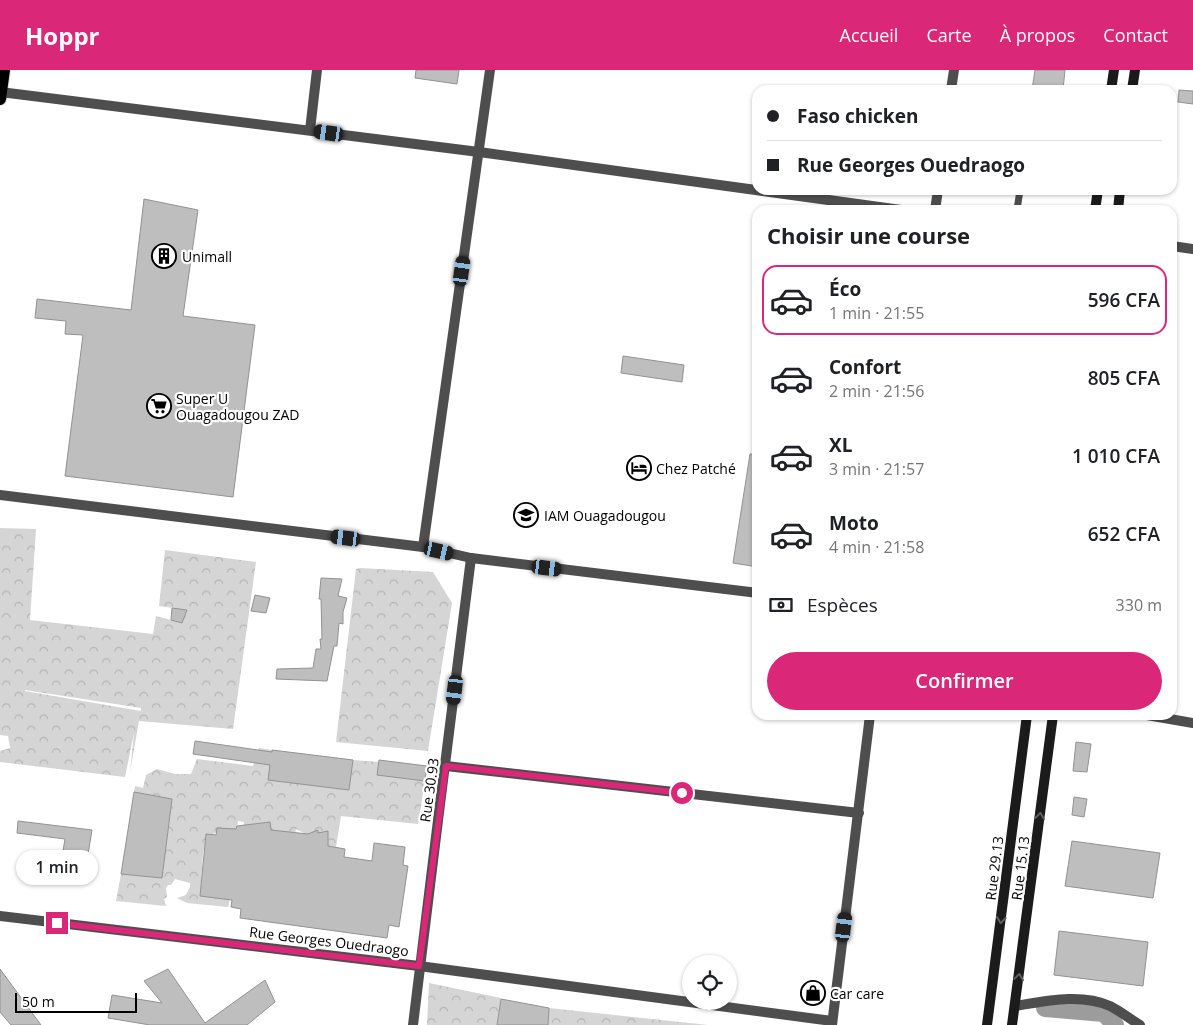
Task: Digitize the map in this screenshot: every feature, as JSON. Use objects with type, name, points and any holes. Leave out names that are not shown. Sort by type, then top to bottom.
[{"type":"main road","points":[[0,94],[4,70]]},
{"type":"main road","points":[[1112,85],[1114,70]]},
{"type":"main road","points":[[1133,85],[1135,70]]},
{"type":"main road","name":"Rue 29.13","points":[[987,1025],[1026,720]]},
{"type":"main road","name":"Rue 15.13","points":[[1012,1025],[1052,720]]},
{"type":"street","points":[[310,130],[318,70]]},
{"type":"street","points":[[423,547],[490,70]]},
{"type":"street","points":[[952,85],[954,70]]},
{"type":"street","points":[[0,94],[310,130],[752,190]]},
{"type":"street","points":[[792,195],[865,205]]},
{"type":"street","points":[[1177,247],[1193,249]]},
{"type":"street","points":[[0,495],[423,547],[470,558],[752,592]]},
{"type":"street","name":"Rue 30.93","points":[[413,1025],[470,558]]},
{"type":"street","points":[[832,1023],[869,720]]},
{"type":"street","points":[[1176,720],[1193,723]]},
{"type":"street","points":[[446,766],[859,813]]},
{"type":"street","name":"Rue Georges Ouedraogo","points":[[0,916],[419,966],[832,1023]]},
{"type":"street","points":[[1015,1006],[1063,999],[1094,1001],[1111,1006],[1140,1025]]},
{"type":"green space","points":[[0,528],[36,529],[30,620],[153,634],[156,616],[182,623],[187,610],[159,606],[165,550],[256,562],[233,729],[139,721],[130,772],[134,733],[125,777],[0,762],[0,751],[10,748],[8,736],[0,735]],"holes":[[[25,690],[141,708],[141,711]]]},
{"type":"green space","points":[[356,569],[433,572],[452,603],[428,751],[336,742]]},
{"type":"green space","points":[[259,748],[272,750],[270,780],[349,790],[353,760],[379,762],[377,775],[425,781],[418,824],[341,816],[336,847],[328,846],[328,831],[322,832],[321,842],[317,830],[304,843],[304,833],[296,829],[294,840],[279,839],[280,831],[273,830],[271,838],[270,822],[242,834],[244,822],[238,821],[236,835],[219,831],[207,837],[203,853],[200,896],[230,899],[228,907],[187,903],[177,898],[186,895],[190,883],[175,879],[166,888],[167,897],[164,899],[166,906],[116,901],[121,874],[162,878],[172,800],[134,792],[135,786],[143,788],[146,775],[157,769],[175,774],[191,774],[197,759],[253,766]]},
{"type":"green space","points":[[429,983],[501,998],[497,1025],[427,1025]]},
{"type":"green space","points":[[549,1008],[708,1025],[548,1025]]},
{"type":"building","points":[[416,70],[459,70],[457,84],[415,78]]},
{"type":"building","points":[[1035,70],[1065,70],[1064,85],[1033,85]]},
{"type":"building","points":[[1179,90],[1193,91],[1193,104],[1178,102]]},
{"type":"building","name":"Super U Ouagadougou ZAD","points":[[144,199],[198,210],[183,316],[255,325],[233,497],[65,476],[83,335],[65,334],[66,321],[35,318],[37,299],[131,310]]},
{"type":"building","points":[[623,356],[684,365],[682,382],[621,373]]},
{"type":"building","points":[[750,454],[752,454],[752,566],[733,563]]},
{"type":"building","points":[[321,578],[342,579],[338,596],[347,598],[343,612],[343,624],[339,623],[337,646],[334,646],[327,681],[276,679],[277,669],[313,668],[316,649],[321,649],[320,639],[322,639],[321,599],[319,599]]},
{"type":"building","points":[[255,595],[270,598],[266,613],[251,611]]},
{"type":"building","points":[[172,608],[187,610],[182,623],[171,620]]},
{"type":"building","points":[[195,741],[272,752],[272,750],[353,760],[349,790],[268,780],[270,765],[193,754]]},
{"type":"building","points":[[1076,742],[1091,744],[1087,772],[1073,771]]},
{"type":"building","points":[[379,760],[427,766],[425,781],[377,775]]},
{"type":"building","points":[[134,792],[172,799],[162,878],[121,874]]},
{"type":"building","points":[[1074,797],[1087,799],[1084,817],[1072,815]]},
{"type":"building","points":[[18,821],[92,830],[85,873],[60,869],[65,839],[17,833]]},
{"type":"building","points":[[270,822],[271,830],[308,834],[318,830],[318,833],[328,831],[328,846],[345,849],[344,857],[372,861],[374,843],[405,847],[403,865],[408,866],[399,927],[389,925],[387,938],[240,918],[241,909],[231,907],[232,900],[200,896],[206,834],[216,835],[217,828],[236,829],[237,826]]},
{"type":"building","points":[[1072,841],[1160,853],[1153,898],[1065,886]]},
{"type":"building","points":[[1059,931],[1148,942],[1143,986],[1054,975]]},
{"type":"building","points":[[0,969],[41,1025],[11,1025],[0,1012]]},
{"type":"building","points":[[168,969],[205,1023],[265,980],[275,1002],[247,1025],[150,1025],[108,1018],[112,995],[162,1003],[144,981]]},
{"type":"building","points":[[501,999],[549,1008],[548,1025],[497,1025]]},
{"type":"waterway","points":[[1045,1008],[1104,1013],[1115,1025]]},
{"type":"place","name":"Unimall","points":[[164,256]]},
{"type":"place","name":"Super U Ouagadougou ZAD","points":[[159,406]]},
{"type":"place","name":"Chez Patché","points":[[639,468]]},
{"type":"place","name":"IAM Ouagadougou","points":[[526,515]]},
{"type":"place","name":"Car care","points":[[813,993]]},
{"type":"route","points":[[57,923],[419,966],[446,766],[682,793]]}]
